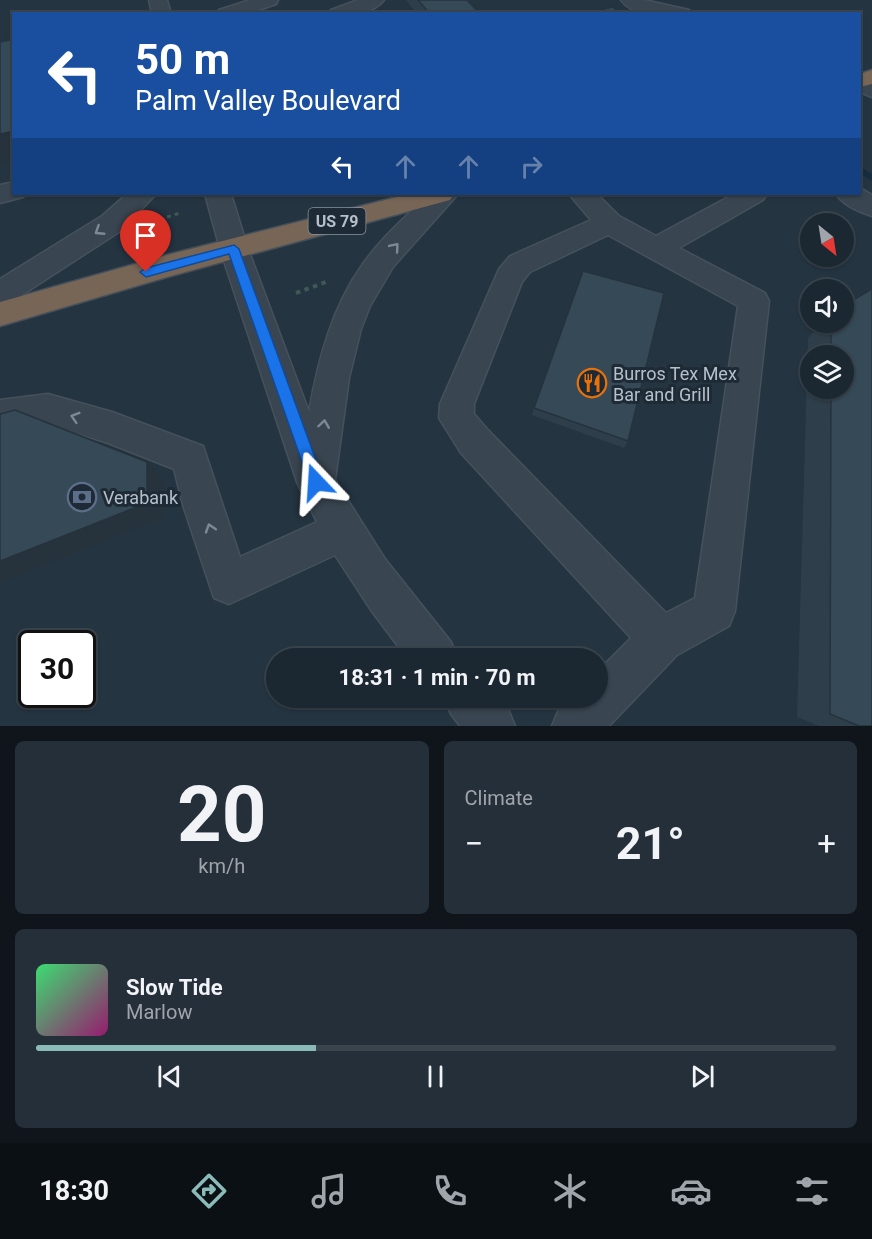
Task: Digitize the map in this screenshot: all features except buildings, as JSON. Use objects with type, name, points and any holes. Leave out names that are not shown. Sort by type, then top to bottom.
[{"type":"highway","name":"US 79","points":[[0,314],[439,195]]},
{"type":"street","points":[[232,12],[269,0]]},
{"type":"street","points":[[343,12],[375,0]]},
{"type":"street","points":[[630,0],[643,7],[671,12]]},
{"type":"street","points":[[0,294],[112,223],[142,195]]},
{"type":"street","points":[[219,195],[234,249],[316,482],[344,530],[405,622],[427,648]]},
{"type":"street","points":[[316,482],[330,381],[346,327],[366,282],[396,244],[442,195]]},
{"type":"street","points":[[576,726],[661,639],[714,611],[754,301],[609,223],[583,195]]},
{"type":"street","points":[[657,248],[752,195]]},
{"type":"street","points":[[851,195],[872,207]]},
{"type":"street","points":[[609,223],[520,264],[509,277],[457,404],[457,418],[474,441],[661,639]]},
{"type":"street","points":[[0,415],[48,409],[112,428],[190,458],[202,506],[228,583],[344,530]]},
{"type":"street","points":[[476,708],[491,726]]},
{"type":"path","points":[[163,217],[180,213]]},
{"type":"waterway","points":[[861,171],[872,178]]},
{"type":"place","name":"Burros Tex Mex Bar and Grill","points":[[592,383]]},
{"type":"place","name":"Verabank","points":[[82,497]]},
{"type":"route","points":[[146,272],[234,249],[316,482]]}]
